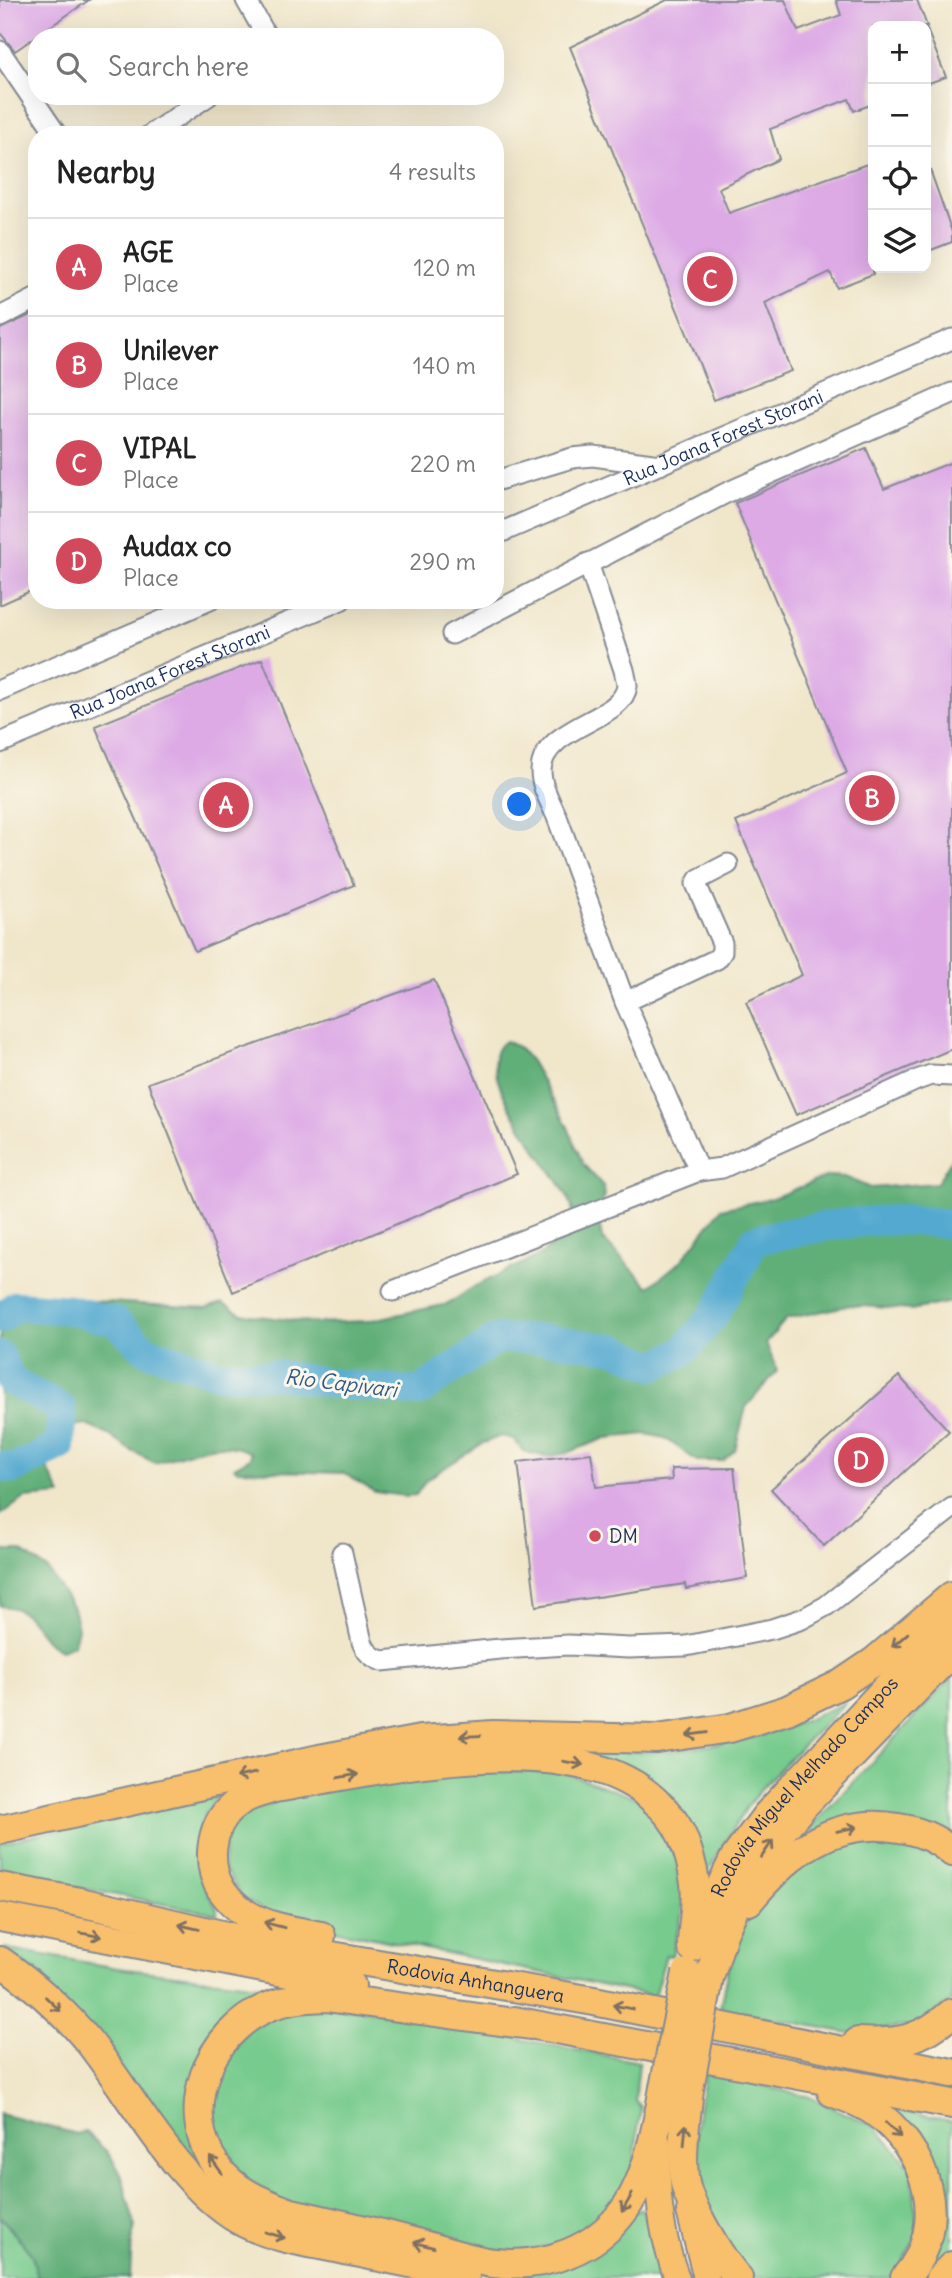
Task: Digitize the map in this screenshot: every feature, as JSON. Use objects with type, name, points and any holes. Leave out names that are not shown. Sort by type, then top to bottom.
[{"type":"highway","points":[[0,1830],[305,1762],[420,1740],[494,1735],[657,1739],[730,1728],[787,1710],[841,1684],[875,1661],[952,1596]]},
{"type":"highway","name":"Rodovia Miguel Melhado Campos","points":[[696,1966],[711,1902],[734,1859],[766,1815],[952,1618]]},
{"type":"highway","name":"Rodovia Miguel Melhado Campos","points":[[696,1966],[723,1934],[746,1881],[771,1843],[804,1805],[952,1652]]},
{"type":"highway","points":[[481,1981],[440,1964],[266,1924],[247,1914],[220,1888],[215,1876],[213,1849],[218,1825],[223,1816],[241,1800],[275,1788],[438,1760],[506,1758],[564,1761],[614,1773],[648,1794],[668,1814],[682,1835],[695,1884],[696,1966],[677,2089],[684,2146],[684,2181],[712,2242],[738,2278]]},
{"type":"highway","points":[[723,1934],[761,1885],[783,1864],[811,1843],[843,1828],[877,1824],[918,1831],[941,1842],[952,1852]]},
{"type":"highway","name":"Rodovia Anhanguera","points":[[0,1887],[80,1902],[256,1943],[481,1981],[952,2073]]},
{"type":"highway","name":"Rodovia Anhanguera","points":[[0,1917],[400,1995],[530,2025],[952,2104]]},
{"type":"highway","points":[[0,1961],[30,1983],[65,2015],[88,2041],[171,2154],[207,2195],[239,2220],[280,2237],[476,2278]]},
{"type":"highway","points":[[530,2025],[326,1997],[297,1999],[268,2007],[245,2020],[215,2051],[206,2070],[197,2109],[203,2139],[217,2167],[230,2182],[268,2205],[493,2263],[537,2263],[568,2254],[589,2244],[610,2228],[626,2207],[641,2175],[659,2117],[677,2089]]},
{"type":"highway","points":[[759,2035],[887,2043],[908,2040],[926,2032],[952,2013]]},
{"type":"highway","points":[[767,2069],[846,2097],[872,2110],[898,2133],[915,2154],[926,2179],[931,2204],[931,2225],[923,2250],[905,2278]]},
{"type":"highway","points":[[940,2278],[952,2266]]},
{"type":"main road","points":[[659,2117],[658,2202],[663,2232],[677,2278]]},
{"type":"main road","points":[[684,2181],[692,2226],[706,2278]]},
{"type":"lane","points":[[246,0],[262,28]]},
{"type":"lane","points":[[0,51],[28,92]]},
{"type":"lane","points":[[37,105],[51,126]]},
{"type":"lane","points":[[163,126],[195,105]]},
{"type":"lane","points":[[0,317],[28,303]]},
{"type":"lane","name":"Rua Joana Forest Storani","points":[[504,531],[952,340]]},
{"type":"lane","points":[[504,607],[726,492],[952,393]]},
{"type":"lane","points":[[504,478],[572,458],[593,456],[662,466]]},
{"type":"lane","points":[[587,563],[624,670],[627,687],[620,703],[552,744],[543,759],[541,771],[544,788],[558,817],[625,1003],[699,1171]]},
{"type":"lane","points":[[0,690],[189,609]]},
{"type":"lane","name":"Rua Joana Forest Storani","points":[[0,743],[320,609]]},
{"type":"lane","points":[[452,634],[500,609]]},
{"type":"lane","points":[[625,1003],[708,965],[722,952],[722,943],[696,884],[699,878],[728,864]]},
{"type":"lane","points":[[393,1292],[699,1171],[722,1168],[917,1080],[931,1075],[952,1076]]},
{"type":"lane","points":[[342,1553],[365,1651],[382,1661],[568,1645],[629,1648],[686,1646],[772,1629],[802,1619],[826,1606],[952,1508]]},
{"type":"green space","points":[[505,1041],[518,1047],[531,1061],[567,1125],[583,1164],[603,1186],[605,1196],[597,1213],[602,1238],[649,1287],[681,1261],[721,1209],[773,1198],[828,1176],[845,1177],[870,1188],[937,1183],[952,1158],[952,1302],[911,1310],[851,1305],[786,1319],[766,1343],[777,1371],[746,1407],[735,1450],[723,1461],[697,1461],[665,1438],[646,1434],[606,1438],[567,1453],[546,1457],[523,1451],[514,1439],[501,1436],[483,1443],[426,1480],[416,1495],[405,1496],[375,1492],[343,1473],[238,1470],[234,1467],[250,1458],[251,1453],[227,1446],[203,1448],[155,1463],[109,1435],[84,1424],[56,1430],[44,1462],[61,1495],[25,1498],[0,1515],[0,1320],[44,1302],[76,1300],[206,1308],[223,1303],[242,1314],[315,1323],[367,1321],[448,1304],[475,1286],[541,1255],[573,1225],[572,1209],[566,1194],[503,1093],[496,1072],[496,1054]]},
{"type":"green space","points":[[0,1551],[21,1551],[47,1569],[73,1608],[78,1628],[74,1644],[62,1650],[53,1646],[22,1612],[0,1606]]},
{"type":"green space","points":[[952,1677],[952,1842],[807,1831]]},
{"type":"green space","points":[[846,1702],[759,1792],[730,1834],[703,1881],[648,1785],[462,1746],[648,1752],[681,1750],[755,1737],[802,1722]]},
{"type":"green space","points":[[560,1771],[642,1800],[680,1855],[684,1904],[672,1956],[666,1955],[654,1996],[277,1918],[242,1897],[224,1868],[225,1831],[232,1821],[268,1800],[429,1772]]},
{"type":"green space","points":[[222,1792],[205,1814],[198,1838],[202,1875],[217,1914],[0,1873],[0,1843]]},
{"type":"green space","points":[[903,1838],[941,1856],[952,1866],[952,2001],[917,2025],[849,2033],[720,2008],[730,1958],[745,1924],[766,1895],[833,1841]]},
{"type":"green space","points":[[4,1948],[117,1968],[292,1991],[202,2059],[217,2194],[35,1972]]},
{"type":"green space","points":[[306,2007],[374,2011],[639,2062],[635,2100],[641,2107],[631,2183],[582,2241],[509,2253],[285,2204],[222,2162],[206,2120],[216,2074],[248,2030],[275,2015]]},
{"type":"green space","points":[[705,2073],[807,2096],[876,2127],[911,2168],[919,2232],[897,2271],[889,2278],[748,2278],[717,2228],[703,2191],[696,2152],[696,2125]]},
{"type":"green space","points":[[887,2109],[952,2121],[952,2253],[925,2278],[921,2278],[939,2231]]},
{"type":"green space","points":[[0,2114],[77,2134],[85,2131],[107,2152],[121,2173],[135,2226],[130,2278],[38,2278],[32,2255],[0,2216]]},
{"type":"green space","points":[[641,2209],[649,2225],[662,2278],[510,2278],[459,2267],[525,2269]]},
{"type":"green space","points":[[0,2216],[32,2255],[38,2278],[0,2278]]},
{"type":"building","points":[[0,0],[89,0],[48,28],[28,28],[28,42],[15,51],[0,33]]},
{"type":"building","points":[[667,0],[785,0],[798,31],[841,15],[836,0],[917,0],[925,21],[868,21],[868,106],[854,111],[849,99],[770,129],[779,159],[719,188],[729,213],[868,164],[868,273],[873,274],[837,288],[830,272],[765,303],[791,371],[714,400],[570,47]]},
{"type":"building","points":[[931,40],[946,77],[931,82]]},
{"type":"building","points":[[931,172],[952,232],[952,242],[931,250]]},
{"type":"building","points":[[28,316],[28,592],[0,605],[0,329]]},
{"type":"building","points":[[866,448],[884,489],[952,462],[952,1049],[796,1115],[746,1002],[802,975],[736,822],[847,773],[735,503]]},
{"type":"building","points":[[262,659],[354,885],[195,951],[95,726]]},
{"type":"building","points":[[434,980],[517,1174],[233,1292],[148,1083]]},
{"type":"building","points":[[899,1376],[949,1431],[824,1546],[771,1489]]},
{"type":"building","name":"DM","points":[[591,1453],[596,1487],[672,1480],[671,1469],[734,1468],[747,1578],[686,1589],[685,1584],[536,1606],[518,1462]]},
{"type":"waterway","name":"Rio Capivari","points":[[0,1319],[15,1306],[70,1310],[116,1322],[146,1350],[220,1374],[279,1375],[419,1392],[496,1339],[546,1339],[617,1349],[653,1366],[683,1352],[714,1315],[755,1240],[828,1226],[877,1221],[902,1220],[952,1225]]},
{"type":"waterway","name":"Rio Capivari","points":[[0,1356],[11,1381],[61,1408],[60,1446],[13,1469],[0,1466]]},
{"type":"place","name":"VIPAL","points":[[710,279]]},
{"type":"place","name":"Unilever","points":[[872,798]]},
{"type":"place","name":"AGE","points":[[226,805]]},
{"type":"place","name":"Audax co","points":[[861,1460]]},
{"type":"place","name":"DM","points":[[595,1536]]}]
